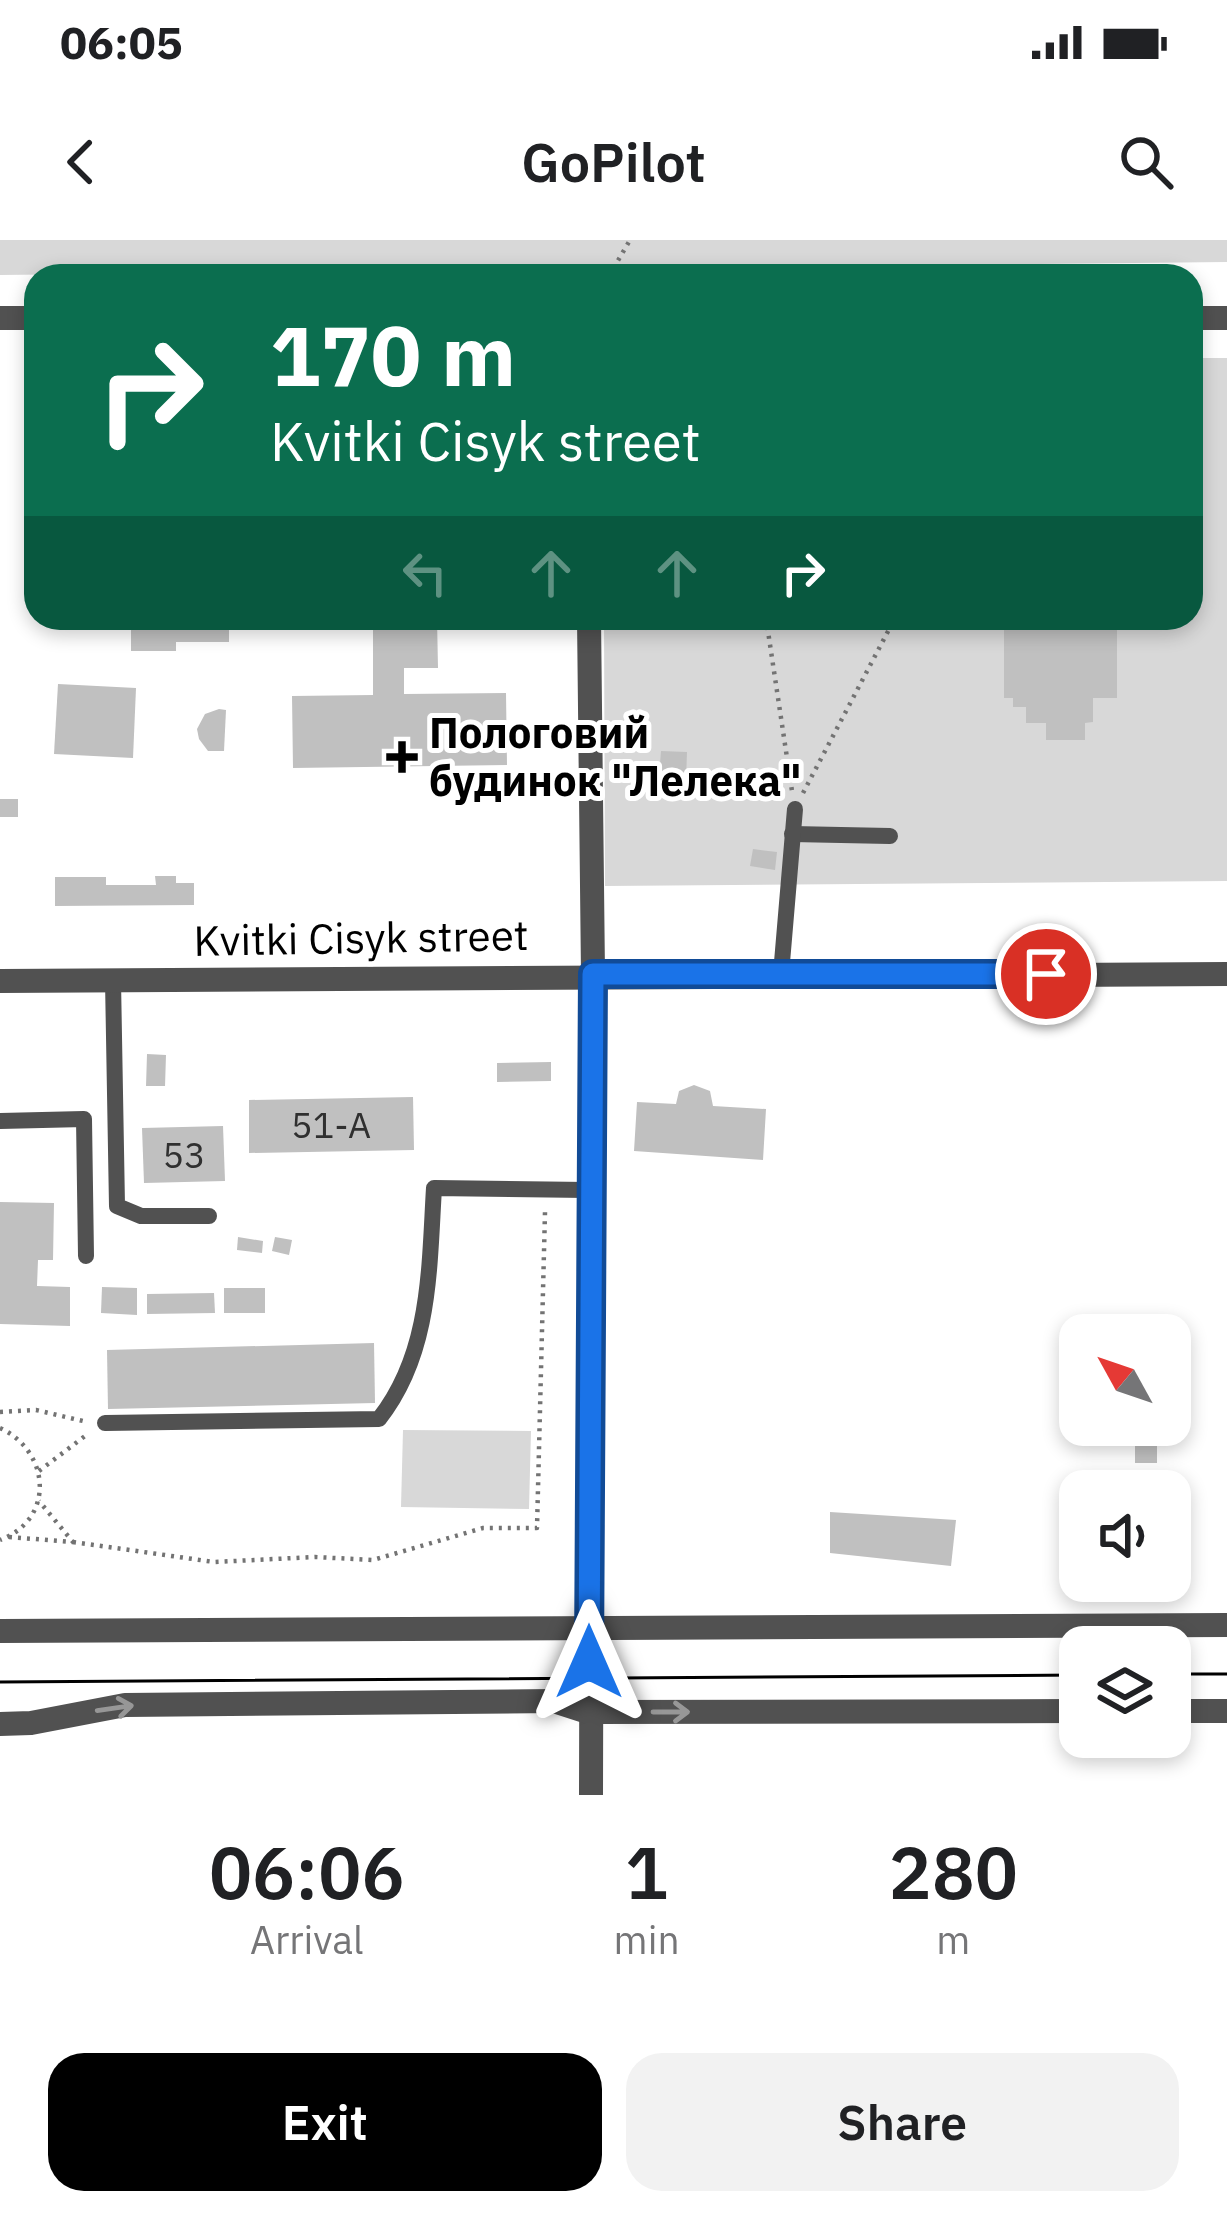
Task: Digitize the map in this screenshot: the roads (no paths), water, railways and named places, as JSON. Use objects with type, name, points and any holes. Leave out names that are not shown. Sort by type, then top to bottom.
[{"type":"street","points":[[590,630],[590,1795]]},
{"type":"street","name":"Kvitki Cisyk street","points":[[0,981],[593,974],[1227,974]]},
{"type":"street","points":[[0,1631],[1227,1625]]},
{"type":"street","points":[[0,1724],[31,1724],[125,1705],[554,1701],[588,1712],[1059,1712]]},
{"type":"street","points":[[1191,1711],[1227,1711]]},
{"type":"lane","points":[[781,974],[795,808]]},
{"type":"lane","points":[[792,834],[890,836]]},
{"type":"lane","points":[[113,980],[116,1206],[141,1216],[208,1216]]},
{"type":"lane","points":[[0,1121],[84,1120],[86,1256]]},
{"type":"lane","points":[[105,1424],[380,1419],[402,1390],[426,1307],[434,1188],[586,1190]]},
{"type":"tram line","points":[[1191,1674],[1227,1674]]},
{"type":"tram line","points":[[0,1682],[1059,1675]]},
{"type":"place","name":"Пологовий будинок \"Лелека\"","points":[[402,757]]}]
